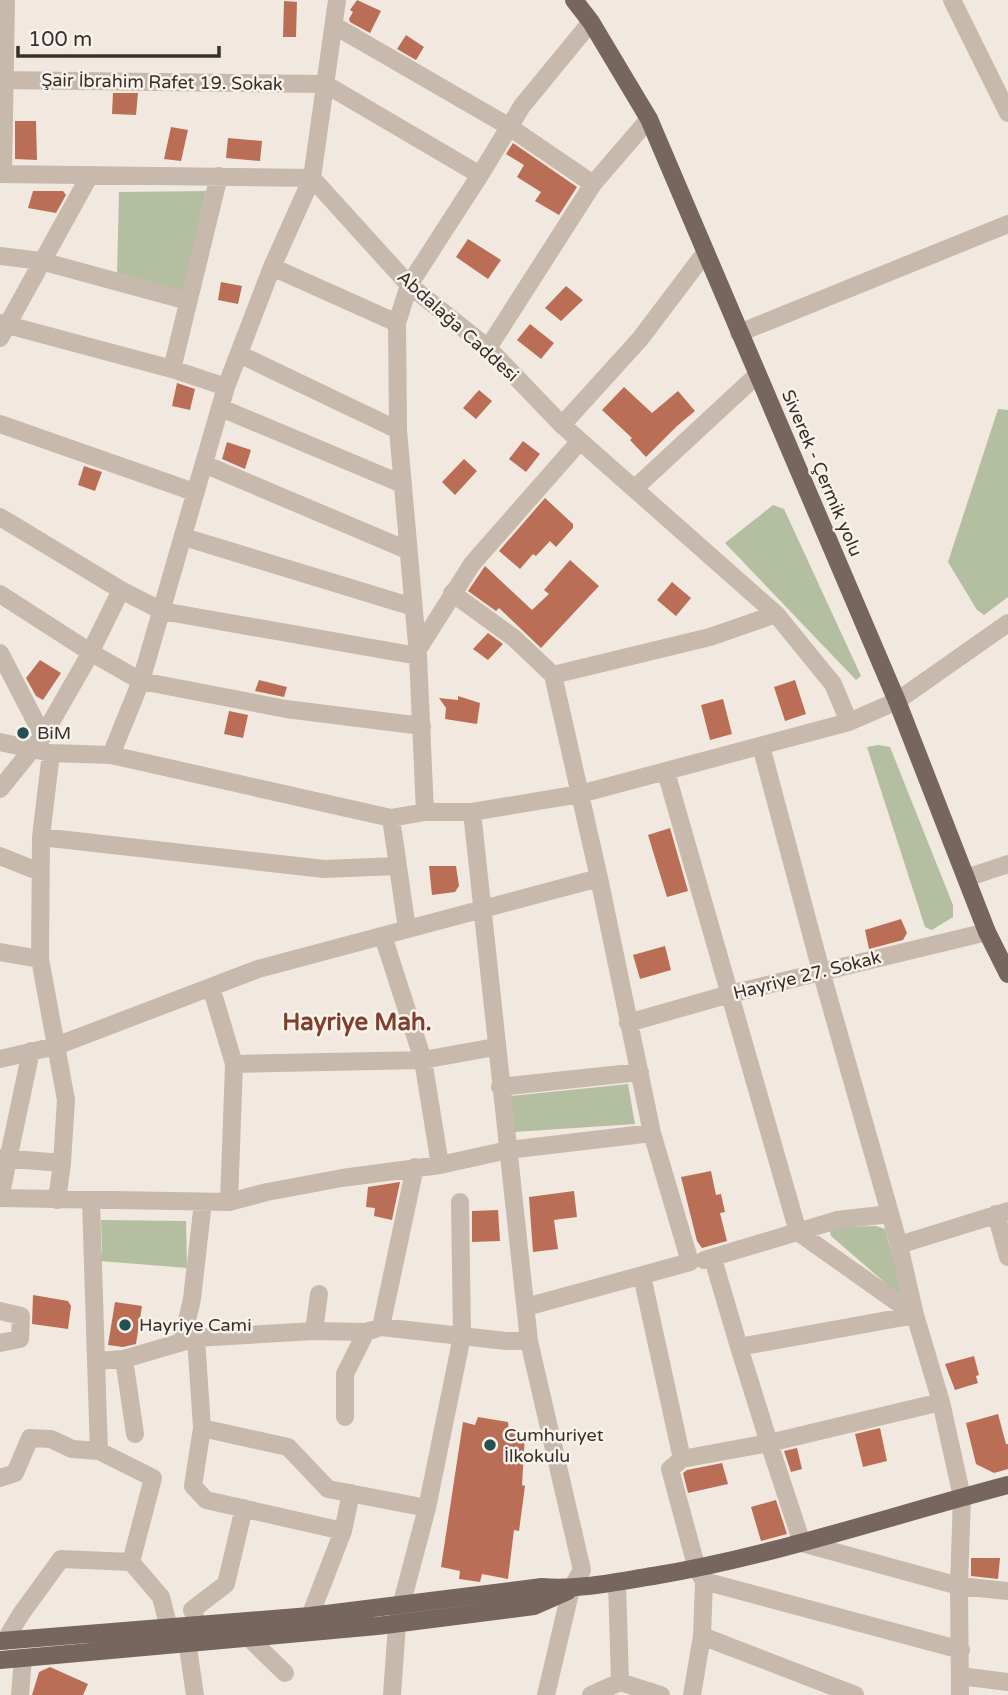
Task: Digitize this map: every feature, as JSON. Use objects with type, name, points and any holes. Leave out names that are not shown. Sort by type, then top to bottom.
[{"type":"main road","name":"Siverek - Çermik yolu","points":[[574,0],[591,22],[649,119],[897,701],[987,932],[1002,949],[1008,974]]},
{"type":"main road","points":[[2,1641],[310,1616],[399,1615],[534,1606],[571,1589],[701,1575],[802,1543],[1008,1485]]},
{"type":"main road","points":[[0,1660],[247,1636],[399,1615]]},
{"type":"street","points":[[6,0],[1,174],[312,178]]},
{"type":"street","points":[[111,755],[141,681],[226,387],[272,267],[312,178],[337,0]]},
{"type":"street","points":[[952,0],[1008,113]]},
{"type":"street","points":[[425,812],[418,654],[398,430],[397,323],[409,285],[508,127],[591,22]]},
{"type":"street","points":[[335,26],[508,127],[593,184]]},
{"type":"street","name":"Şair İbrahim Rafet 19. Sokak","points":[[3,80],[325,84]]},
{"type":"street","points":[[325,84],[480,175]]},
{"type":"street","points":[[488,348],[593,184],[649,119]]},
{"type":"street","points":[[90,174],[2,329],[172,369],[226,387]]},
{"type":"street","points":[[172,369],[219,176]]},
{"type":"street","name":"Abdalağa Caddesi","points":[[312,178],[409,285],[488,348],[562,425],[776,614],[833,684],[849,722]]},
{"type":"street","points":[[739,333],[1008,224]]},
{"type":"street","points":[[562,425],[640,339],[705,253]]},
{"type":"street","points":[[0,256],[41,261],[188,301]]},
{"type":"street","points":[[272,267],[397,323]]},
{"type":"street","points":[[239,354],[398,430]]},
{"type":"street","points":[[634,489],[757,375]]},
{"type":"street","points":[[221,408],[402,484]]},
{"type":"street","points":[[0,424],[194,492]]},
{"type":"street","points":[[418,654],[452,593],[472,564],[580,441]]},
{"type":"street","points":[[204,464],[407,551]]},
{"type":"street","points":[[0,517],[121,590],[162,611],[418,654]]},
{"type":"street","points":[[184,537],[413,607]]},
{"type":"street","points":[[0,789],[38,743],[90,652],[121,590]]},
{"type":"street","points":[[452,593],[514,639],[553,675],[652,1133],[690,1262]]},
{"type":"street","points":[[0,594],[90,652],[141,681],[286,709],[422,726]]},
{"type":"street","points":[[553,675],[710,637],[776,614]]},
{"type":"street","points":[[0,653],[38,743],[51,753],[111,755],[391,818],[425,812],[472,812],[580,794],[849,722],[897,701],[1008,622]]},
{"type":"street","points":[[0,742],[38,743]]},
{"type":"street","points":[[761,746],[821,971],[899,1245],[915,1315],[941,1402],[962,1497],[959,1586],[960,1695]]},
{"type":"street","points":[[51,753],[41,837],[40,959],[66,1100],[57,1200]]},
{"type":"street","points":[[666,772],[798,1232],[915,1315]]},
{"type":"street","points":[[472,812],[495,1046],[529,1341],[582,1570],[571,1589],[545,1695]]},
{"type":"street","points":[[391,818],[407,929]]},
{"type":"street","points":[[41,837],[324,869],[397,866]]},
{"type":"street","points":[[0,856],[40,872]]},
{"type":"street","points":[[966,878],[1008,864]]},
{"type":"street","points":[[0,1059],[56,1045],[258,969],[599,878]]},
{"type":"street","name":"Hayriye 27. Sokak","points":[[628,1023],[730,994],[987,932]]},
{"type":"street","points":[[383,936],[423,1060],[440,1164]]},
{"type":"street","points":[[0,953],[40,959]]},
{"type":"street","points":[[211,987],[234,1065],[229,1202]]},
{"type":"street","points":[[234,1065],[423,1060],[495,1046]]},
{"type":"street","points":[[31,1051],[19,1115],[3,1159],[0,1198],[229,1202],[279,1190],[508,1150],[652,1133]]},
{"type":"street","points":[[500,1087],[640,1072]]},
{"type":"street","points":[[3,1159],[62,1163]]},
{"type":"street","points":[[345,1417],[345,1374],[373,1330],[415,1167]]},
{"type":"street","points":[[91,1201],[99,1451]]},
{"type":"street","points":[[203,1202],[189,1340],[202,1428],[193,1486],[206,1500],[343,1531]]},
{"type":"street","points":[[392,1695],[399,1615],[427,1508],[462,1336],[460,1202]]},
{"type":"street","points":[[899,1245],[1002,1212],[1008,1257]]},
{"type":"street","points":[[526,1307],[690,1262],[713,1259],[837,1220],[890,1214]]},
{"type":"street","points":[[713,1259],[802,1543],[959,1586],[1008,1591]]},
{"type":"street","points":[[642,1276],[682,1459]]},
{"type":"street","points":[[314,1331],[319,1294]]},
{"type":"street","points":[[0,1311],[21,1316],[20,1339],[0,1343]]},
{"type":"street","points":[[739,1347],[915,1315]]},
{"type":"street","points":[[96,1361],[124,1359],[189,1340],[314,1331],[373,1330],[529,1341]]},
{"type":"street","points":[[124,1359],[135,1434]]},
{"type":"street","points":[[692,1695],[702,1636],[701,1575],[670,1469],[682,1459],[769,1443],[941,1402]]},
{"type":"street","points":[[202,1428],[288,1447],[328,1489],[427,1508]]},
{"type":"street","points":[[0,1478],[15,1473],[30,1438],[51,1439],[72,1449],[99,1451],[153,1478],[131,1562]]},
{"type":"street","points":[[310,1616],[343,1531],[351,1493]]},
{"type":"street","points":[[198,1624],[192,1609],[226,1584],[244,1508]]},
{"type":"street","points":[[2,1641],[61,1559],[131,1562],[161,1597],[169,1628]]},
{"type":"street","points":[[701,1575],[961,1650]]},
{"type":"street","points":[[617,1582],[620,1682]]},
{"type":"street","points":[[247,1636],[285,1673]]},
{"type":"street","points":[[702,1636],[855,1695]]},
{"type":"street","points":[[187,1642],[195,1695]]},
{"type":"street","points":[[20,1695],[23,1658]]},
{"type":"street","points":[[960,1676],[1008,1682]]},
{"type":"street","points":[[591,1695],[620,1682],[661,1695]]},
{"type":"green space","points":[[206,191],[184,293],[117,274],[119,192]]},
{"type":"green space","points":[[998,409],[1008,410],[1008,597],[984,615],[977,610],[948,562]]},
{"type":"green space","points":[[773,505],[784,509],[861,676],[856,680],[725,543]]},
{"type":"green space","points":[[867,747],[890,747],[953,905],[953,917],[932,930],[925,927]]},
{"type":"green space","points":[[628,1084],[635,1124],[514,1132],[511,1096]]},
{"type":"green space","points":[[101,1220],[186,1221],[187,1268],[100,1261]]},
{"type":"green space","points":[[876,1226],[885,1229],[905,1300],[831,1236],[830,1230]]},
{"type":"building","points":[[357,0],[381,11],[370,33],[350,22],[353,12],[350,10]]},
{"type":"building","points":[[284,1],[297,2],[296,37],[283,37]]},
{"type":"building","points":[[406,35],[424,47],[416,60],[397,49]]},
{"type":"building","points":[[113,93],[138,93],[136,115],[112,114]]},
{"type":"building","points":[[15,121],[36,121],[37,160],[15,159]]},
{"type":"building","points":[[171,127],[188,130],[181,161],[164,159]]},
{"type":"building","points":[[228,138],[262,141],[260,161],[226,158]]},
{"type":"building","points":[[513,143],[577,187],[559,215],[535,201],[541,192],[517,177],[524,165],[506,154]]},
{"type":"building","points":[[33,191],[63,191],[66,195],[56,213],[28,208]]},
{"type":"building","points":[[468,239],[501,260],[488,279],[456,257]]},
{"type":"building","points":[[221,282],[242,286],[238,304],[218,300]]},
{"type":"building","points":[[566,286],[583,300],[561,321],[545,308]]},
{"type":"building","points":[[530,324],[554,343],[541,359],[517,340]]},
{"type":"building","points":[[177,383],[195,389],[190,410],[172,406]]},
{"type":"building","points":[[624,387],[652,413],[678,391],[695,411],[646,457],[630,440],[632,438],[602,410]]},
{"type":"building","points":[[479,390],[492,401],[476,419],[463,408]]},
{"type":"building","points":[[523,441],[540,454],[526,472],[509,459]]},
{"type":"building","points":[[227,442],[251,450],[245,469],[222,459]]},
{"type":"building","points":[[464,459],[477,471],[455,495],[442,482]]},
{"type":"building","points":[[84,466],[102,472],[95,491],[78,485]]},
{"type":"building","points":[[545,498],[573,524],[573,528],[556,547],[550,541],[520,569],[499,551]]},
{"type":"building","points":[[570,560],[599,586],[541,648],[499,608],[496,611],[468,591],[485,566],[532,610],[549,594],[544,590]]},
{"type":"building","points":[[672,582],[691,598],[676,616],[657,600]]},
{"type":"building","points":[[488,633],[503,644],[488,660],[473,649]]},
{"type":"building","points":[[40,660],[61,673],[43,700],[36,696],[26,678]]},
{"type":"building","points":[[259,680],[287,687],[284,697],[255,691]]},
{"type":"building","points":[[795,680],[806,714],[785,721],[774,687]]},
{"type":"building","points":[[458,696],[480,703],[477,724],[445,719],[446,708],[439,698],[458,700]]},
{"type":"building","points":[[723,699],[732,734],[710,740],[701,705]]},
{"type":"building","points":[[229,711],[248,715],[243,738],[224,734]]},
{"type":"building","points":[[670,828],[688,891],[667,897],[648,835]]},
{"type":"building","points":[[429,866],[456,866],[459,886],[455,892],[432,895]]},
{"type":"building","points":[[901,919],[907,933],[903,940],[869,949],[865,930]]},
{"type":"building","points":[[665,946],[671,970],[640,979],[633,955]]},
{"type":"building","points":[[711,1171],[716,1195],[721,1194],[725,1212],[720,1213],[727,1241],[702,1248],[697,1241],[681,1177]]},
{"type":"building","points":[[400,1182],[392,1220],[374,1216],[375,1208],[366,1207],[368,1187]]},
{"type":"building","points":[[574,1191],[577,1217],[554,1220],[558,1249],[533,1252],[529,1197]]},
{"type":"building","points":[[498,1210],[500,1241],[472,1242],[472,1211]]},
{"type":"building","points":[[33,1295],[68,1301],[71,1306],[68,1329],[32,1324]]},
{"type":"building","name":"Hayriye Cami","points":[[115,1302],[142,1306],[136,1344],[123,1347],[108,1345]]},
{"type":"building","points":[[974,1356],[979,1375],[976,1376],[978,1383],[955,1390],[945,1364]]},
{"type":"building","points":[[998,1414],[1008,1444],[1008,1469],[994,1473],[976,1464],[966,1423]]},
{"type":"building","points":[[478,1417],[508,1422],[509,1431],[525,1435],[522,1485],[525,1486],[519,1531],[514,1530],[508,1579],[482,1574],[480,1582],[459,1579],[460,1571],[441,1567],[463,1422],[475,1425]]},
{"type":"building","points":[[880,1428],[887,1461],[863,1467],[855,1434]]},
{"type":"building","points":[[797,1448],[802,1469],[791,1472],[784,1451]]},
{"type":"building","points":[[722,1463],[728,1484],[688,1493],[683,1473]]},
{"type":"building","points":[[776,1500],[787,1534],[761,1541],[751,1507]]},
{"type":"building","points":[[971,1558],[1000,1558],[998,1579],[971,1576]]},
{"type":"building","points":[[50,1667],[88,1684],[83,1695],[32,1695],[39,1672]]},
{"type":"place","name":"BiM","points":[[23,733]]},
{"type":"place","name":"Hayriye Cami","points":[[125,1325]]},
{"type":"place","name":"Cumhuriyet İlkokulu","points":[[490,1445]]},
{"type":"district","name":"Hayriye Mah.","points":[[357,1022]]}]
